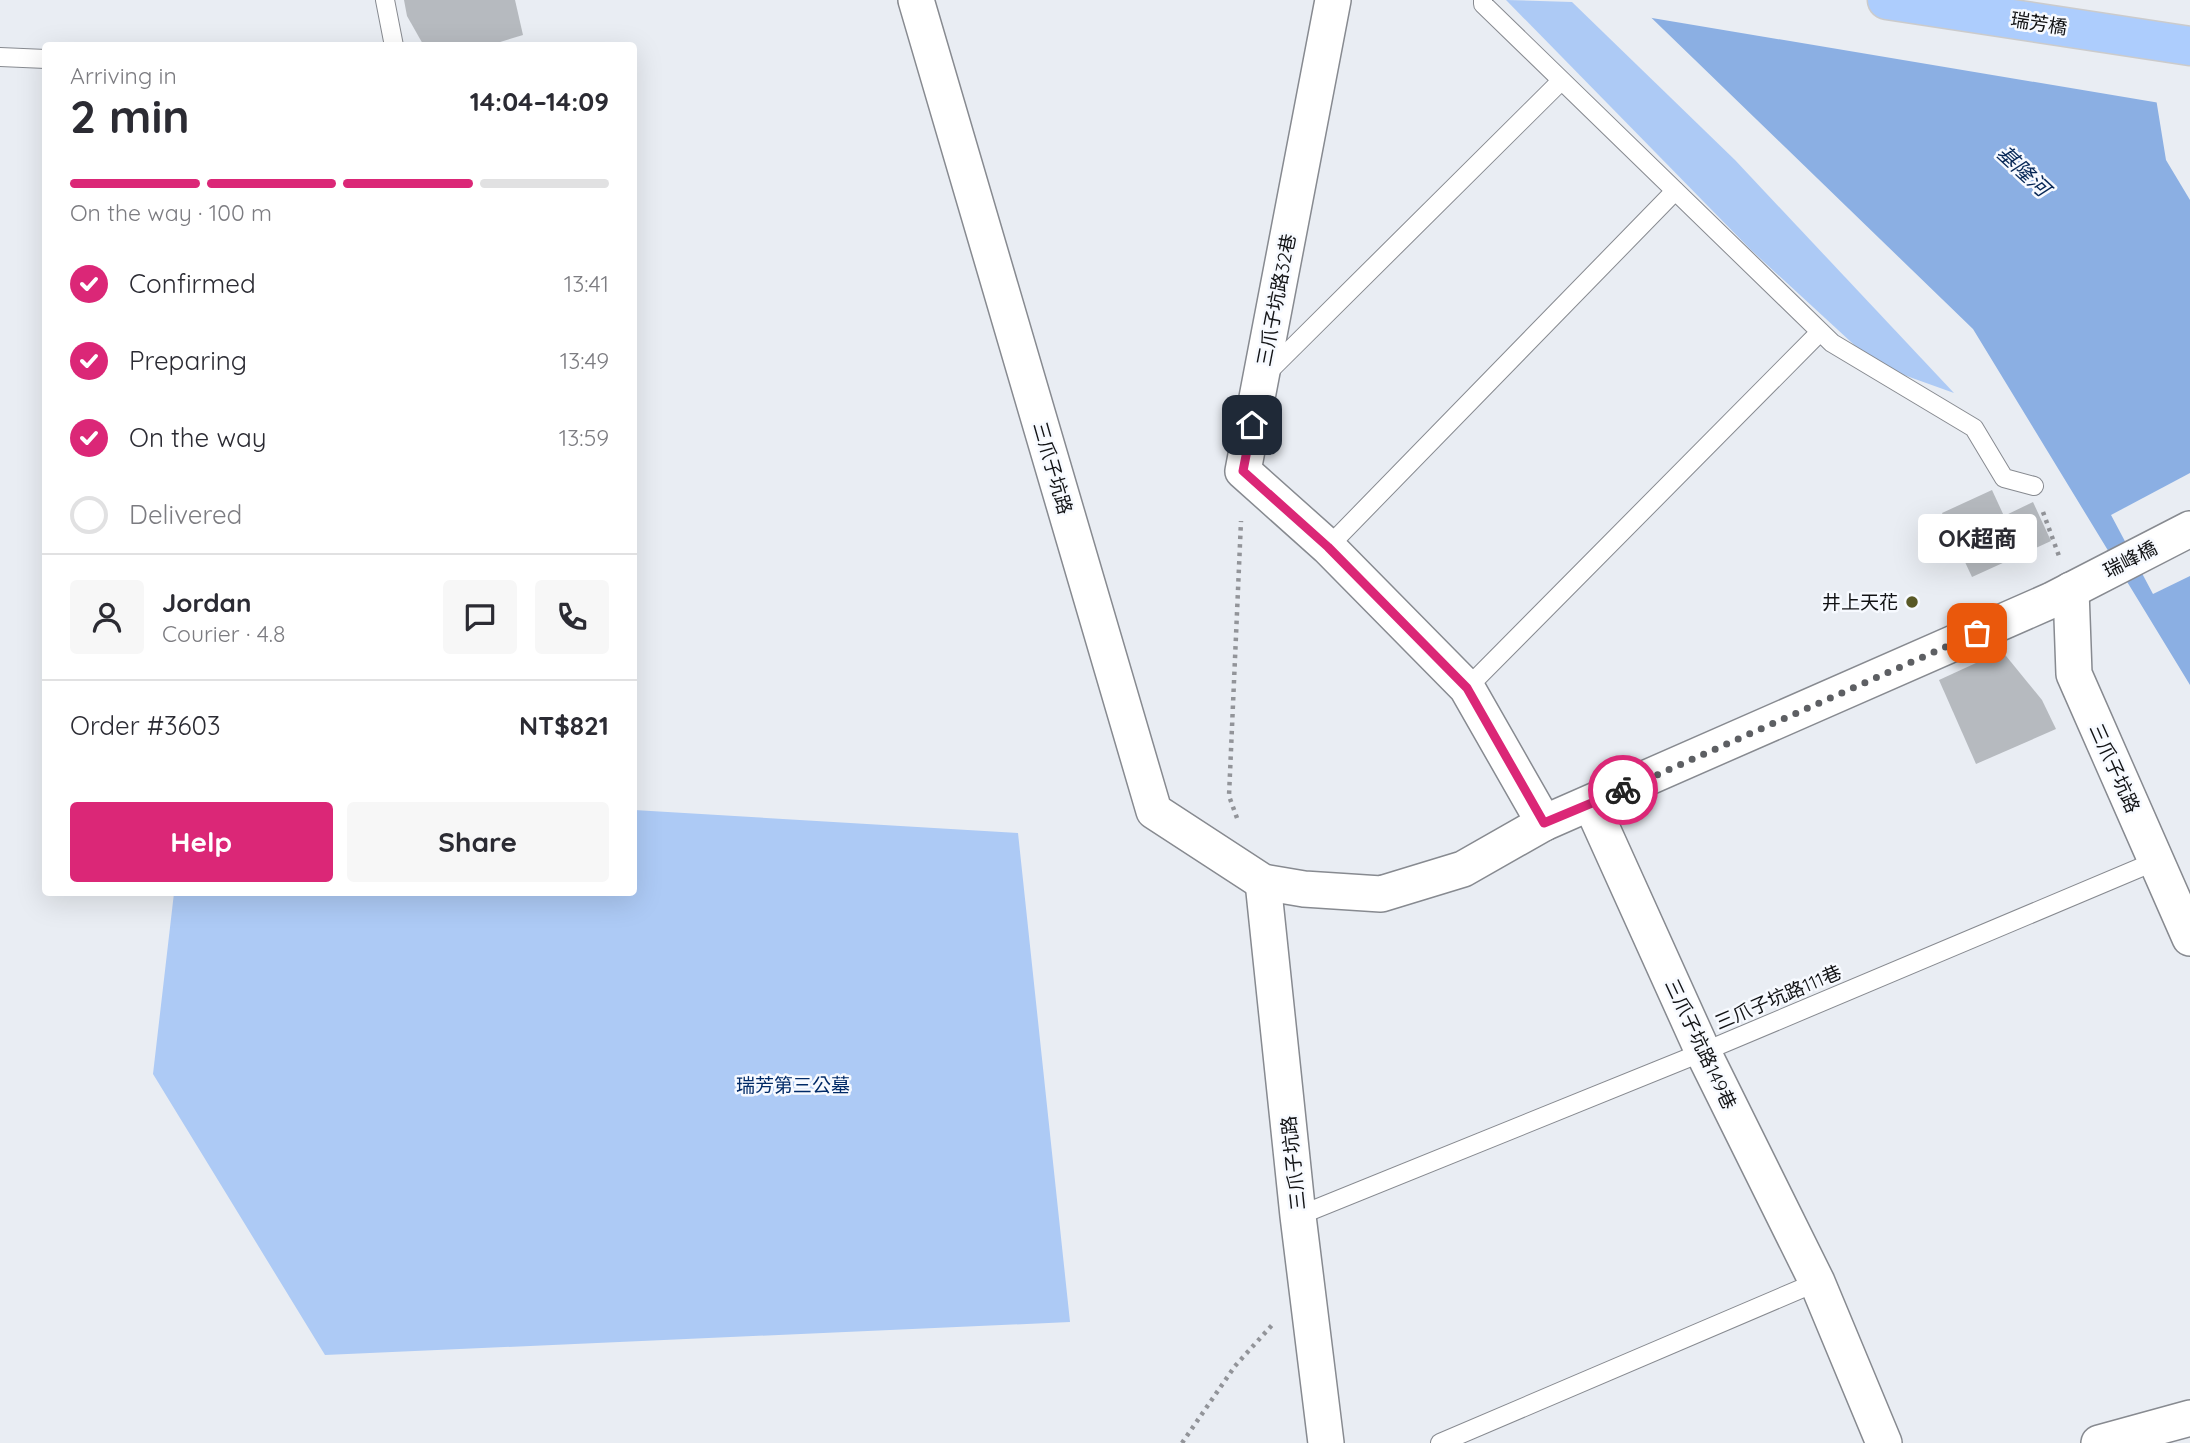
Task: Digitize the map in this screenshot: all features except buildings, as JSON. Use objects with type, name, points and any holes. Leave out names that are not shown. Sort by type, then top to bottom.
[{"type":"main road","name":"瑞芳橋","points":[[1888,0],[2190,46]]},
{"type":"street","name":"三爪子坑路","points":[[916,0],[1154,811],[1263,882],[1304,889],[1381,894],[1463,869],[1544,823],[2071,590],[2074,674],[2190,938]]},
{"type":"street","name":"三爪子坑路32巷","points":[[1243,471],[1333,0]]},
{"type":"street","points":[[1243,471],[1328,547],[1467,688],[1544,823]]},
{"type":"street","name":"瑞峰橋","points":[[2071,590],[2190,528]]},
{"type":"street","name":"三爪子坑路149巷","points":[[1591,804],[1703,1052],[1817,1282],[1884,1443]]},
{"type":"street","name":"三爪子坑路","points":[[1263,882],[1298,1216],[1326,1443]]},
{"type":"street","points":[[2099,1443],[2190,1418]]},
{"type":"lane","points":[[384,0],[393,42]]},
{"type":"lane","points":[[1483,0],[1483,4],[1832,343],[1974,428],[2004,478],[2034,486]]},
{"type":"lane","points":[[0,57],[42,60]]},
{"type":"lane","points":[[1261,379],[1561,80]]},
{"type":"lane","points":[[1328,547],[1675,191]]},
{"type":"lane","points":[[1467,688],[1821,332]]},
{"type":"lane","name":"三爪子坑路111巷","points":[[1298,1216],[1703,1052],[2156,861]]},
{"type":"lane","points":[[1440,1443],[1817,1282]]},
{"type":"path","points":[[1238,821],[1229,796],[1243,471]]},
{"type":"path","points":[[2034,486],[2071,590]]},
{"type":"path","points":[[1182,1443],[1235,1366],[1307,1287]]},
{"type":"green space","points":[[1506,0],[1572,2],[1735,160],[1954,393],[1876,365],[1751,250]]},
{"type":"green space","name":"瑞芳第三公墓","points":[[637,810],[1018,833],[1070,1322],[325,1355],[153,1074],[174,896],[637,896]]},
{"type":"water","name":"基隆河","points":[[1633,0],[2140,0],[2166,160],[2190,200],[2190,685],[1973,329]]},
{"type":"pier","points":[[1629,0],[2143,0],[2160,103],[1646,17]]},
{"type":"pier","points":[[2190,473],[2190,576],[2153,594],[2111,515]]},
{"type":"way so far","points":[[1623,790],[1977,633]]},
{"type":"place","name":"井上天花","points":[[1912,602]]},
{"type":"place","name":"OK超商","points":[[1977,633]]},
{"type":"route","points":[[1252,425],[1243,471],[1328,547],[1467,688],[1544,823],[1623,790]]}]
